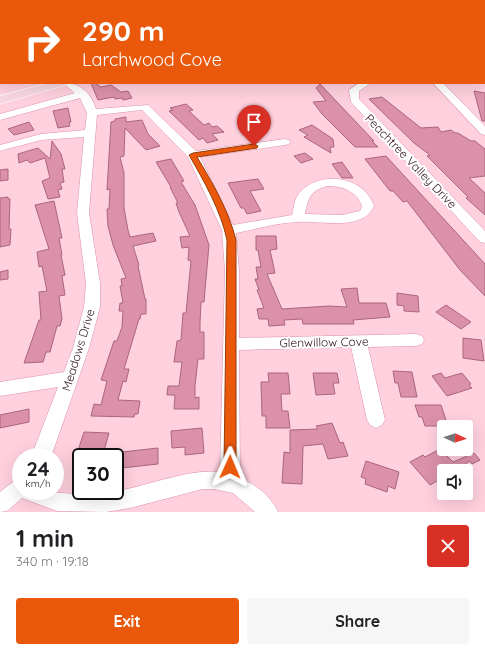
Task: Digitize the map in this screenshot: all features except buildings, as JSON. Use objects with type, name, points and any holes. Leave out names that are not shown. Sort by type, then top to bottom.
[{"type":"main road","points":[[2,97],[58,84]]},
{"type":"street","name":"Peachtree Valley Drive","points":[[364,84],[354,90],[354,100],[485,239]]},
{"type":"street","points":[[439,84],[485,132]]},
{"type":"street","points":[[0,117],[74,91],[90,105],[92,113],[144,108],[193,155],[205,177],[229,230],[232,271],[230,482]]},
{"type":"street","name":"Meadows Drive","points":[[44,448],[89,320],[93,295],[90,256],[83,213],[92,113]]},
{"type":"street","points":[[0,148],[41,137],[90,133]]},
{"type":"street","points":[[193,155],[285,142]]},
{"type":"street","points":[[229,230],[297,218],[349,218],[365,213],[367,207],[366,201],[353,186],[341,182],[328,182],[314,186],[304,195],[299,204],[297,218]]},
{"type":"street","name":"Glenwillow Cove","points":[[231,344],[416,340]]},
{"type":"street","points":[[358,341],[376,420]]},
{"type":"street","points":[[0,389],[70,378]]},
{"type":"street","points":[[52,500],[78,505],[101,504],[203,480],[217,480],[230,482],[248,492],[268,512]]},
{"type":"street","points":[[0,504],[12,496]]},
{"type":"route","points":[[230,467],[231,240],[229,230],[200,166],[193,155],[254,146]]}]
